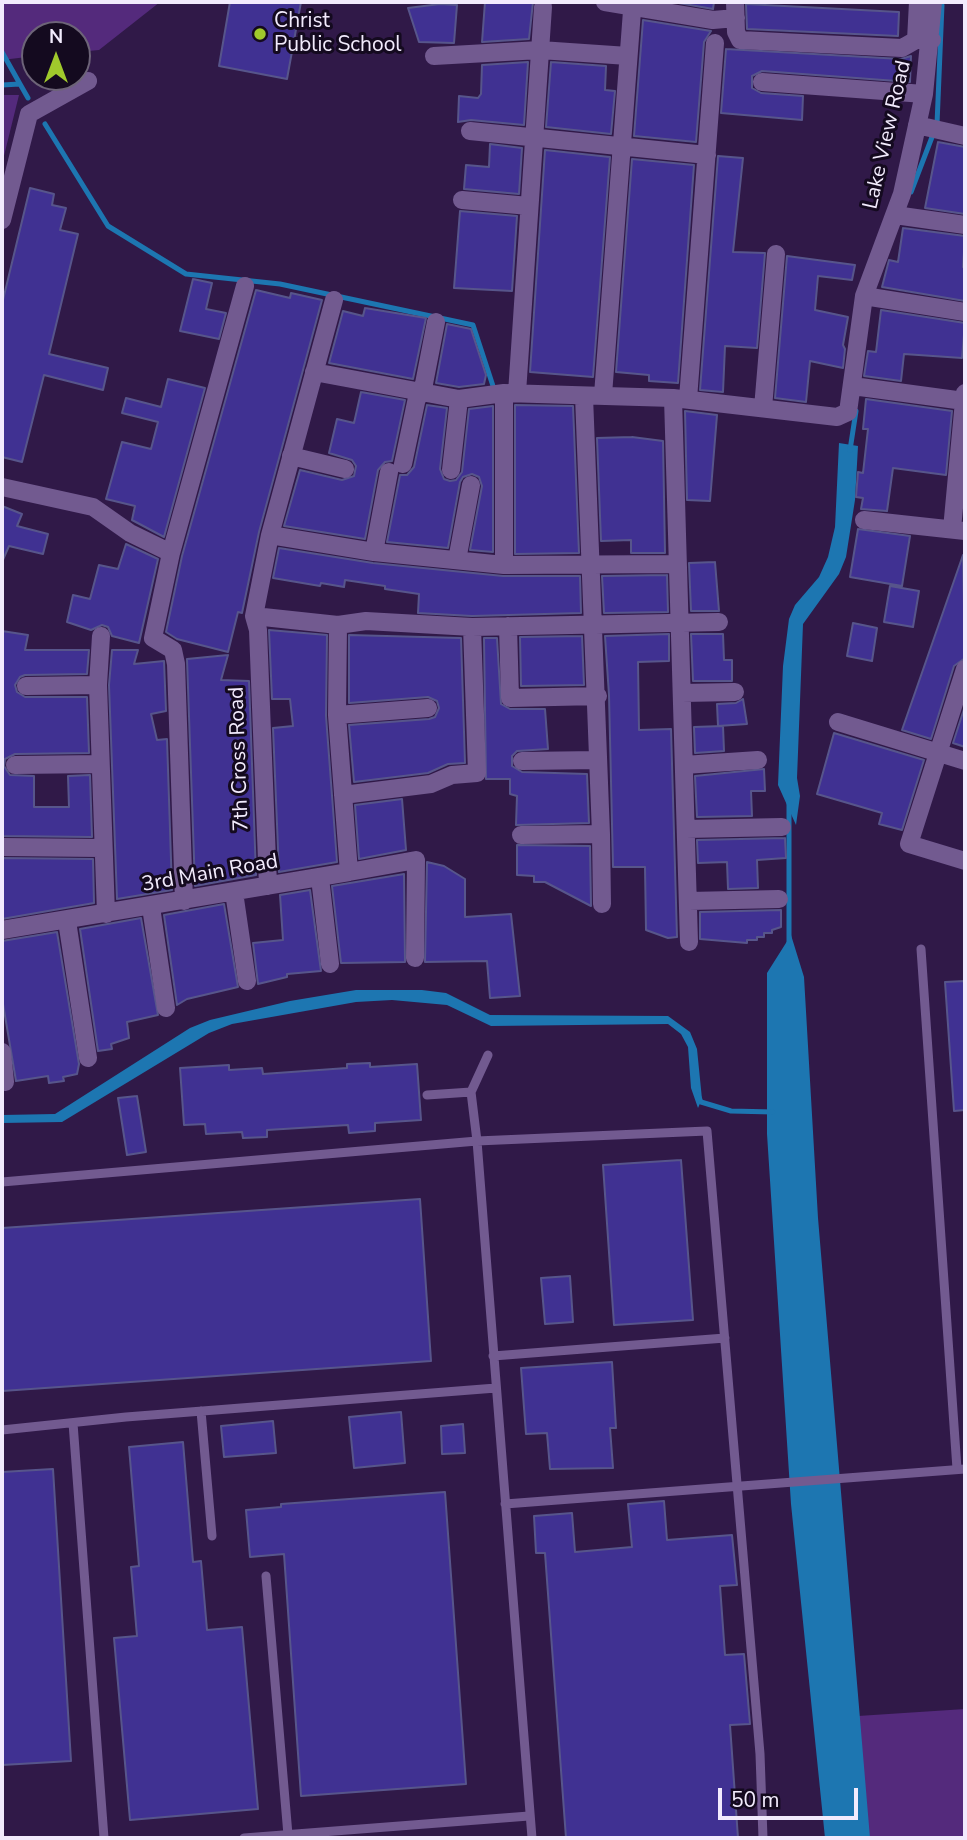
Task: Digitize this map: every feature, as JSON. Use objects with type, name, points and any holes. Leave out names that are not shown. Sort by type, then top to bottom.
[{"type":"street","points":[[605,2],[713,20],[736,10],[736,32],[740,40],[902,48],[924,40],[918,2]]},
{"type":"street","name":"Lake View Road","points":[[763,408],[837,417],[848,412],[864,296],[902,194],[920,126],[924,94],[924,40],[933,2]]},
{"type":"street","points":[[504,565],[510,393],[529,206],[543,7]]},
{"type":"street","points":[[603,395],[632,11]]},
{"type":"street","points":[[689,942],[676,564],[680,398],[707,155],[715,43]]},
{"type":"street","points":[[433,56],[540,50],[628,56]]},
{"type":"street","points":[[762,82],[924,94]]},
{"type":"street","points":[[2,220],[29,114],[70,91]]},
{"type":"street","points":[[920,126],[965,136]]},
{"type":"street","points":[[470,131],[707,155]]},
{"type":"street","points":[[462,200],[529,206]]},
{"type":"street","points":[[895,215],[965,225]]},
{"type":"street","points":[[314,372],[459,400],[510,393],[603,395],[680,398],[763,408],[776,254]]},
{"type":"street","points":[[184,901],[176,664],[173,650],[153,638],[171,553],[245,286]]},
{"type":"street","points":[[864,296],[965,312]]},
{"type":"street","name":"7th Cross Road","points":[[268,886],[256,623],[270,536],[334,300]]},
{"type":"street","points":[[374,552],[396,468],[420,393],[436,322]]},
{"type":"street","points":[[860,387],[965,397],[959,530],[864,520]]},
{"type":"street","points":[[584,396],[597,696],[602,904]]},
{"type":"street","points":[[451,470],[459,400]]},
{"type":"street","points":[[291,456],[345,469]]},
{"type":"street","points":[[457,560],[471,485]]},
{"type":"street","points":[[2,487],[93,507],[130,533],[171,553]]},
{"type":"street","points":[[270,536],[374,552],[504,565],[676,564]]},
{"type":"street","points":[[256,623],[338,625],[366,621],[472,627],[719,622]]},
{"type":"street","points":[[338,625],[337,715],[349,872]]},
{"type":"street","points":[[508,626],[510,698],[597,696]]},
{"type":"street","points":[[343,795],[431,784],[452,775],[477,773],[472,627]]},
{"type":"street","points":[[101,636],[98,685],[101,848],[106,914]]},
{"type":"street","points":[[965,669],[909,844],[965,861]]},
{"type":"street","points":[[26,686],[98,685]]},
{"type":"street","points":[[682,693],[736,692]]},
{"type":"street","points":[[337,715],[428,708]]},
{"type":"street","points":[[838,722],[965,761]]},
{"type":"street","points":[[684,765],[758,760]]},
{"type":"street","points":[[522,761],[598,761]]},
{"type":"street","points":[[15,765],[100,764]]},
{"type":"street","points":[[686,829],[782,827]]},
{"type":"street","points":[[520,835],[601,834]]},
{"type":"street","points":[[2,847],[101,848]]},
{"type":"street","name":"3rd Main Road","points":[[2,930],[151,907],[416,860],[415,958]]},
{"type":"street","points":[[320,878],[330,964]]},
{"type":"street","points":[[234,892],[247,981]]},
{"type":"street","points":[[689,901],[779,899]]},
{"type":"street","points":[[151,907],[166,1008]]},
{"type":"street","points":[[67,920],[88,1058]]},
{"type":"street","points":[[2,1052],[5,1082]]},
{"type":"lane","points":[[505,1504],[961,1469],[921,949]]},
{"type":"lane","points":[[488,1055],[471,1092],[532,1838]]},
{"type":"lane","points":[[428,1095],[471,1092]]},
{"type":"lane","points":[[2,1182],[477,1141],[707,1131],[760,1754],[763,1838]]},
{"type":"lane","points":[[493,1356],[725,1338]]},
{"type":"lane","points":[[2,1430],[496,1388]]},
{"type":"lane","points":[[201,1411],[212,1536]]},
{"type":"lane","points":[[73,1423],[104,1838]]},
{"type":"lane","points":[[266,1576],[288,1835]]},
{"type":"lane","points":[[244,1838],[529,1816]]},
{"type":"shaded area","points":[[2,2],[160,2],[99,50],[91,51],[91,21],[21,21],[21,58],[2,60]]},
{"type":"shaded area","points":[[2,95],[19,95],[2,164]]},
{"type":"shaded area","points":[[965,1709],[965,1838],[868,1838],[858,1716]]},
{"type":"water","points":[[839,443],[858,446],[855,500],[846,557],[839,574],[803,624],[797,778],[800,796],[796,825],[778,785],[783,666],[789,619],[795,605],[819,577],[828,557],[835,527]]},
{"type":"water","points":[[791,935],[804,977],[818,1218],[870,1838],[825,1838],[791,1504],[767,1134],[767,973]]},
{"type":"water","points":[[356,990],[422,990],[446,993],[490,1015],[668,1016],[690,1032],[697,1049],[702,1099],[698,1108],[691,1088],[688,1047],[681,1034],[668,1024],[491,1026],[447,1005],[392,1000],[356,1002],[232,1024],[209,1033],[62,1122],[2,1123],[2,1115],[55,1114],[190,1028],[210,1020],[290,1001]]},
{"type":"building","name":"Christ Public School","points":[[230,2],[301,2],[287,79],[219,66]]},
{"type":"building","points":[[485,2],[533,2],[529,39],[482,42]]},
{"type":"building","points":[[673,2],[714,2],[713,9]]},
{"type":"building","points":[[746,4],[899,12],[898,36],[747,29]]},
{"type":"building","points":[[457,5],[454,43],[419,42],[408,8]]},
{"type":"building","points":[[643,20],[711,31],[704,42],[696,142],[634,136]]},
{"type":"building","points":[[726,49],[901,59],[911,56],[910,82],[762,71],[752,76],[752,88],[761,93],[803,96],[802,120],[721,113]]},
{"type":"building","points":[[528,62],[524,125],[471,120],[458,122],[459,96],[478,98],[481,94],[482,65]]},
{"type":"building","points":[[551,62],[606,66],[605,90],[615,91],[611,134],[546,127]]},
{"type":"building","points":[[938,142],[965,147],[965,214],[925,208]]},
{"type":"building","points":[[490,144],[522,148],[519,194],[464,189],[466,165],[489,167]]},
{"type":"building","points":[[545,150],[610,157],[593,377],[530,372]]},
{"type":"building","points":[[718,156],[743,158],[733,252],[765,253],[757,348],[725,346],[723,392],[700,390]]},
{"type":"building","points":[[632,159],[694,165],[678,383],[649,381],[649,375],[616,372]]},
{"type":"building","points":[[30,188],[54,194],[52,205],[66,208],[60,230],[78,234],[49,354],[108,368],[103,390],[44,375],[22,462],[2,457],[2,304]]},
{"type":"building","points":[[460,211],[517,216],[512,291],[454,288]]},
{"type":"building","points":[[903,228],[965,236],[965,301],[882,287],[889,260],[898,262]]},
{"type":"building","points":[[787,256],[855,265],[852,280],[818,276],[815,310],[848,317],[843,345],[845,349],[843,368],[810,361],[806,402],[775,398]]},
{"type":"building","points":[[193,279],[212,283],[206,309],[226,313],[219,339],[180,331]]},
{"type":"building","points":[[256,290],[290,298],[291,293],[322,300],[259,532],[242,613],[238,612],[228,652],[177,639],[166,632],[182,556]]},
{"type":"building","points":[[365,308],[426,318],[413,379],[329,363],[343,311],[363,316]]},
{"type":"building","points":[[881,310],[965,323],[962,358],[904,354],[901,381],[864,376],[868,351],[876,352]]},
{"type":"building","points":[[447,324],[471,329],[486,375],[484,384],[459,387],[436,383]]},
{"type":"building","points":[[168,379],[205,388],[164,537],[132,520],[135,506],[106,499],[122,442],[151,449],[158,422],[122,413],[126,398],[161,407]]},
{"type":"building","points":[[361,392],[405,400],[392,461],[385,462],[378,470],[365,539],[284,526],[300,470],[342,480],[354,476],[356,466],[352,460],[329,453],[337,419],[354,423]]},
{"type":"building","points":[[866,399],[952,411],[946,475],[893,468],[887,511],[861,509],[863,498],[856,497],[858,472],[863,473],[868,429],[863,429]]},
{"type":"building","points":[[427,405],[447,408],[440,469],[444,479],[450,481],[456,480],[462,472],[469,409],[493,406],[493,552],[470,550],[482,486],[479,477],[472,474],[463,477],[460,482],[448,548],[387,542],[400,475],[407,475],[414,467]]},
{"type":"building","points":[[515,405],[573,406],[579,553],[515,554]]},
{"type":"building","points":[[685,411],[717,415],[710,501],[687,500]]},
{"type":"building","points":[[632,437],[663,441],[665,553],[631,553],[631,540],[601,541],[597,438]]},
{"type":"building","points":[[2,506],[22,514],[17,526],[48,534],[43,554],[9,546],[2,562]]},
{"type":"building","points":[[858,529],[910,536],[902,586],[850,577]]},
{"type":"building","points":[[126,544],[158,559],[139,643],[112,636],[108,627],[102,625],[91,630],[67,622],[73,595],[90,599],[99,565],[118,569]]},
{"type":"building","points":[[279,548],[373,563],[503,576],[580,576],[581,613],[472,616],[418,613],[419,594],[345,580],[344,587],[273,578]]},
{"type":"building","points":[[963,555],[965,658],[954,666],[931,739],[902,730]]},
{"type":"building","points":[[715,562],[719,611],[691,611],[689,563]]},
{"type":"building","points":[[667,575],[668,612],[604,613],[602,576]]},
{"type":"building","points":[[890,586],[919,591],[913,627],[884,622]]},
{"type":"building","points":[[853,623],[877,628],[872,661],[847,656]]},
{"type":"building","points":[[269,630],[327,635],[326,716],[337,862],[279,872],[273,728],[293,726],[290,699],[272,699]]},
{"type":"building","points":[[2,631],[28,635],[25,650],[89,650],[87,674],[25,675],[20,677],[15,685],[17,692],[25,697],[87,697],[89,753],[15,754],[5,759],[4,766],[10,775],[34,776],[34,807],[69,807],[68,776],[90,775],[92,837],[2,836]]},
{"type":"building","points":[[669,634],[669,661],[638,662],[639,730],[671,729],[677,937],[668,938],[646,930],[645,867],[613,867],[605,636]]},
{"type":"building","points":[[691,634],[723,634],[724,660],[732,660],[732,681],[693,681]]},
{"type":"building","points":[[349,635],[461,638],[465,763],[448,764],[428,773],[354,782],[349,725],[429,719],[435,717],[439,708],[437,701],[428,697],[349,703]]},
{"type":"building","points":[[582,636],[584,685],[521,686],[520,637]]},
{"type":"building","points":[[484,638],[497,638],[501,704],[510,709],[545,709],[548,749],[517,751],[512,756],[512,766],[522,772],[587,774],[589,823],[516,825],[517,796],[510,794],[510,779],[486,779]]},
{"type":"building","points":[[112,650],[138,650],[134,664],[164,661],[166,711],[151,714],[157,740],[167,739],[172,890],[117,899],[109,685]]},
{"type":"building","points":[[228,655],[221,680],[249,681],[256,875],[195,886],[187,659]]},
{"type":"building","points":[[743,699],[747,724],[718,726],[717,704],[736,703]]},
{"type":"building","points":[[965,706],[965,747],[953,743]]},
{"type":"building","points":[[723,726],[724,751],[695,753],[694,727]]},
{"type":"building","points":[[834,733],[924,760],[902,830],[879,824],[882,813],[817,794]]},
{"type":"building","points":[[764,769],[765,791],[751,791],[752,816],[697,817],[695,776]]},
{"type":"building","points":[[402,799],[406,850],[359,859],[355,805]]},
{"type":"building","points":[[785,838],[786,858],[757,860],[758,888],[728,889],[727,862],[698,863],[697,840]]},
{"type":"building","points":[[517,845],[590,846],[591,906],[545,882],[534,882],[534,876],[517,875]]},
{"type":"building","points":[[2,858],[93,859],[94,903],[2,919]]},
{"type":"building","points":[[427,862],[444,866],[465,879],[465,917],[511,914],[520,996],[490,998],[487,961],[425,962]]},
{"type":"building","points":[[404,874],[405,962],[341,963],[332,886]]},
{"type":"building","points":[[310,890],[321,971],[287,974],[287,977],[258,984],[253,943],[283,940],[280,895]]},
{"type":"building","points":[[224,904],[238,987],[187,999],[177,1005],[164,915]]},
{"type":"building","points":[[781,910],[781,927],[772,930],[772,933],[764,933],[764,937],[757,937],[757,940],[747,940],[747,943],[700,939],[700,912]]},
{"type":"building","points":[[141,918],[158,1015],[127,1022],[129,1038],[111,1044],[112,1049],[98,1051],[80,929]]},
{"type":"building","points":[[57,932],[79,1064],[77,1074],[63,1077],[64,1081],[49,1083],[48,1076],[16,1081],[2,998],[2,941]]},
{"type":"building","points":[[965,981],[965,1110],[954,1111],[945,982]]},
{"type":"building","points":[[370,1063],[370,1067],[417,1064],[421,1120],[375,1123],[375,1131],[349,1133],[348,1125],[267,1130],[267,1137],[243,1138],[242,1132],[206,1134],[205,1124],[184,1125],[180,1068],[229,1065],[229,1070],[262,1068],[263,1074],[347,1068],[347,1064]]},
{"type":"building","points":[[137,1096],[146,1152],[127,1155],[118,1098]]},
{"type":"building","points":[[681,1160],[693,1320],[614,1325],[603,1165]]},
{"type":"building","points":[[420,1199],[431,1361],[2,1391],[2,1228]]},
{"type":"building","points":[[570,1276],[573,1322],[545,1324],[541,1278]]},
{"type":"building","points":[[612,1362],[616,1428],[610,1428],[613,1468],[550,1469],[547,1433],[526,1434],[521,1368]]},
{"type":"building","points":[[401,1412],[405,1463],[354,1468],[349,1417]]},
{"type":"building","points":[[273,1421],[276,1453],[224,1457],[221,1426]]},
{"type":"building","points":[[463,1424],[465,1453],[442,1454],[441,1426]]},
{"type":"building","points":[[183,1442],[193,1562],[201,1561],[207,1630],[242,1627],[258,1809],[130,1820],[114,1638],[137,1636],[131,1567],[139,1566],[129,1447]]},
{"type":"building","points":[[53,1469],[71,1761],[2,1765],[2,1472]]},
{"type":"building","points":[[445,1492],[466,1784],[301,1796],[284,1554],[250,1557],[246,1510],[281,1507],[281,1504]]},
{"type":"building","points":[[664,1501],[667,1540],[732,1535],[737,1585],[720,1586],[725,1655],[744,1654],[750,1724],[730,1725],[738,1838],[566,1838],[545,1553],[536,1553],[534,1516],[572,1513],[575,1552],[632,1547],[628,1504]]},
{"type":"waterway","points":[[911,192],[937,124],[942,5]]},
{"type":"waterway","points":[[2,52],[20,84]]},
{"type":"waterway","points":[[2,85],[20,84],[28,98]]},
{"type":"waterway","points":[[45,124],[108,226],[186,274],[280,284],[473,325],[493,386]]},
{"type":"waterway","points":[[850,450],[856,411]]},
{"type":"waterway","points":[[789,803],[789,943]]},
{"type":"waterway","points":[[698,1095],[701,1102],[731,1111],[773,1112]]},
{"type":"place","name":"Christ Public School","points":[[260,34]]}]
